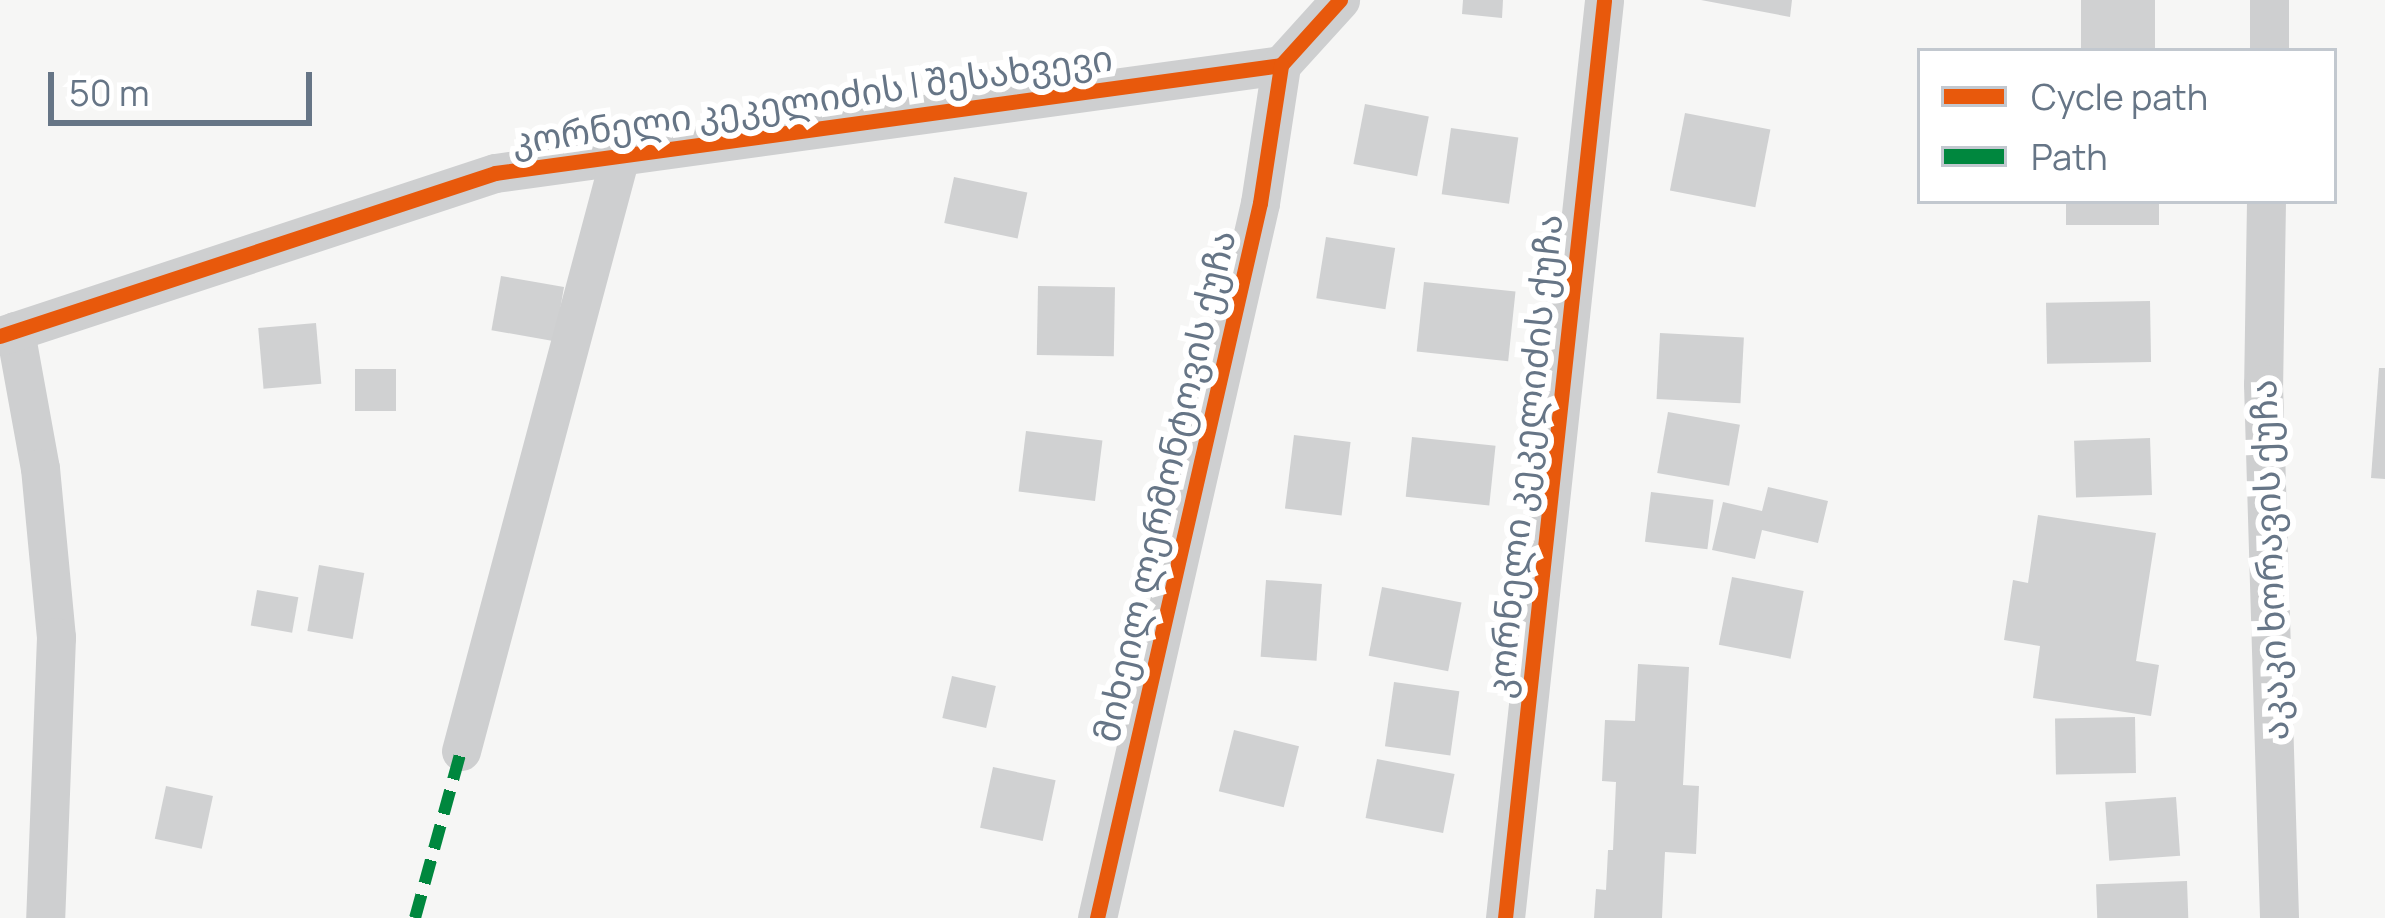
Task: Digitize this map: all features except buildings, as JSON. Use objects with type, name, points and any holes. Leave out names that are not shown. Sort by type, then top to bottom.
[{"type":"street","points":[[1281,65],[1340,0]]},
{"type":"street","name":"კორნელი კეკელიძის ქუჩა","points":[[1504,918],[1604,0]]},
{"type":"street","points":[[2269,48],[2270,0]]},
{"type":"street","name":"კორნელი კეკელიძის I შესახვევი","points":[[8,333],[495,173],[1281,65]]},
{"type":"street","name":"მიხეილ ლერმონტოვის ქუჩა","points":[[1097,918],[1260,203],[1281,65]]},
{"type":"street","points":[[461,751],[620,156]]},
{"type":"street","name":"აკაკი ხორავის ქუჩა","points":[[2266,204],[2263,384],[2279,918]]},
{"type":"street","points":[[8,333],[40,467],[56,637],[45,918]]},
{"type":"marked path","points":[[415,918],[461,751]]},
{"type":"cycle path","points":[[0,336],[495,173],[1281,65],[1340,0]]},
{"type":"cycle path","points":[[1505,918],[1604,0]]},
{"type":"cycle path","points":[[1097,918],[1260,203],[1281,65]]}]
